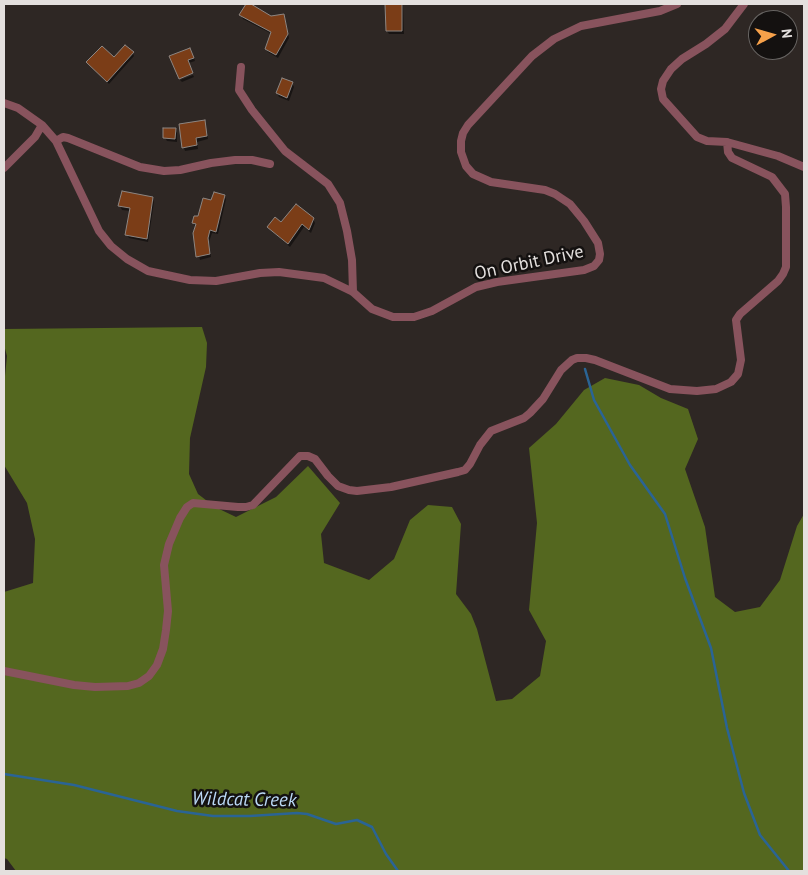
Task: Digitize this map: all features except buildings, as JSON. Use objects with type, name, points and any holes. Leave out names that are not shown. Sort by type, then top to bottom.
[{"type":"street","name":"On Orbit Drive","points":[[4,103],[18,108],[42,125],[56,141],[99,231],[111,246],[127,259],[148,271],[190,280],[216,281],[260,273],[279,272],[324,278],[352,292],[372,309],[393,317],[414,317],[432,311],[476,287],[497,282],[584,270],[594,266],[599,260],[598,243],[570,204],[545,190],[491,182],[473,174],[466,166],[462,152],[461,141],[463,133],[468,125],[532,56],[554,39],[581,26],[660,11],[677,4]]},
{"type":"street","points":[[744,4],[725,29],[706,44],[682,58],[671,69],[663,81],[661,89],[663,99],[697,137],[707,141],[727,142],[778,156],[804,167]]},
{"type":"street","points":[[241,67],[239,90],[252,110],[285,151],[328,184],[340,203],[352,260],[352,292]]},
{"type":"street","points":[[4,168],[31,142],[42,125]]},
{"type":"street","points":[[56,141],[63,137],[68,138],[140,167],[164,171],[235,160],[252,160],[270,164]]},
{"type":"street","points":[[4,671],[74,685],[94,687],[128,686],[139,683],[149,676],[157,665],[163,648],[166,630],[168,611],[164,565],[169,544],[186,507],[193,502],[238,507],[253,505],[300,456],[308,456],[315,459],[338,486],[357,491],[391,486],[465,470],[491,431],[524,418],[530,413],[543,400],[561,370],[577,358],[595,360],[670,389],[697,391],[716,389],[731,382],[738,374],[741,360],[736,320],[740,314],[778,281],[786,267],[786,207],[785,194],[772,177],[732,158],[728,152],[727,142]]},
{"type":"green space","points":[[202,327],[207,343],[206,367],[190,438],[189,474],[198,494],[215,507],[236,517],[276,497],[308,466],[340,503],[321,534],[324,563],[369,580],[394,559],[410,520],[428,505],[452,507],[461,524],[456,594],[471,614],[477,629],[496,701],[512,699],[540,676],[546,641],[529,610],[537,523],[529,448],[556,424],[584,390],[605,378],[639,385],[661,398],[688,409],[698,439],[685,469],[705,527],[715,597],[735,612],[760,607],[780,580],[797,526],[804,514],[804,871],[16,871],[7,859],[4,858],[4,592],[33,583],[35,539],[27,503],[4,465],[4,386],[7,356],[4,345],[4,329]]},
{"type":"waterway","points":[[585,369],[594,400],[630,465],[665,514],[685,578],[711,648],[727,728],[744,793],[760,835],[789,871]]},
{"type":"waterway","name":"Wildcat Creek","points":[[4,774],[74,785],[177,811],[213,816],[297,813],[307,814],[336,824],[357,820],[372,827],[386,854],[398,871]]}]
